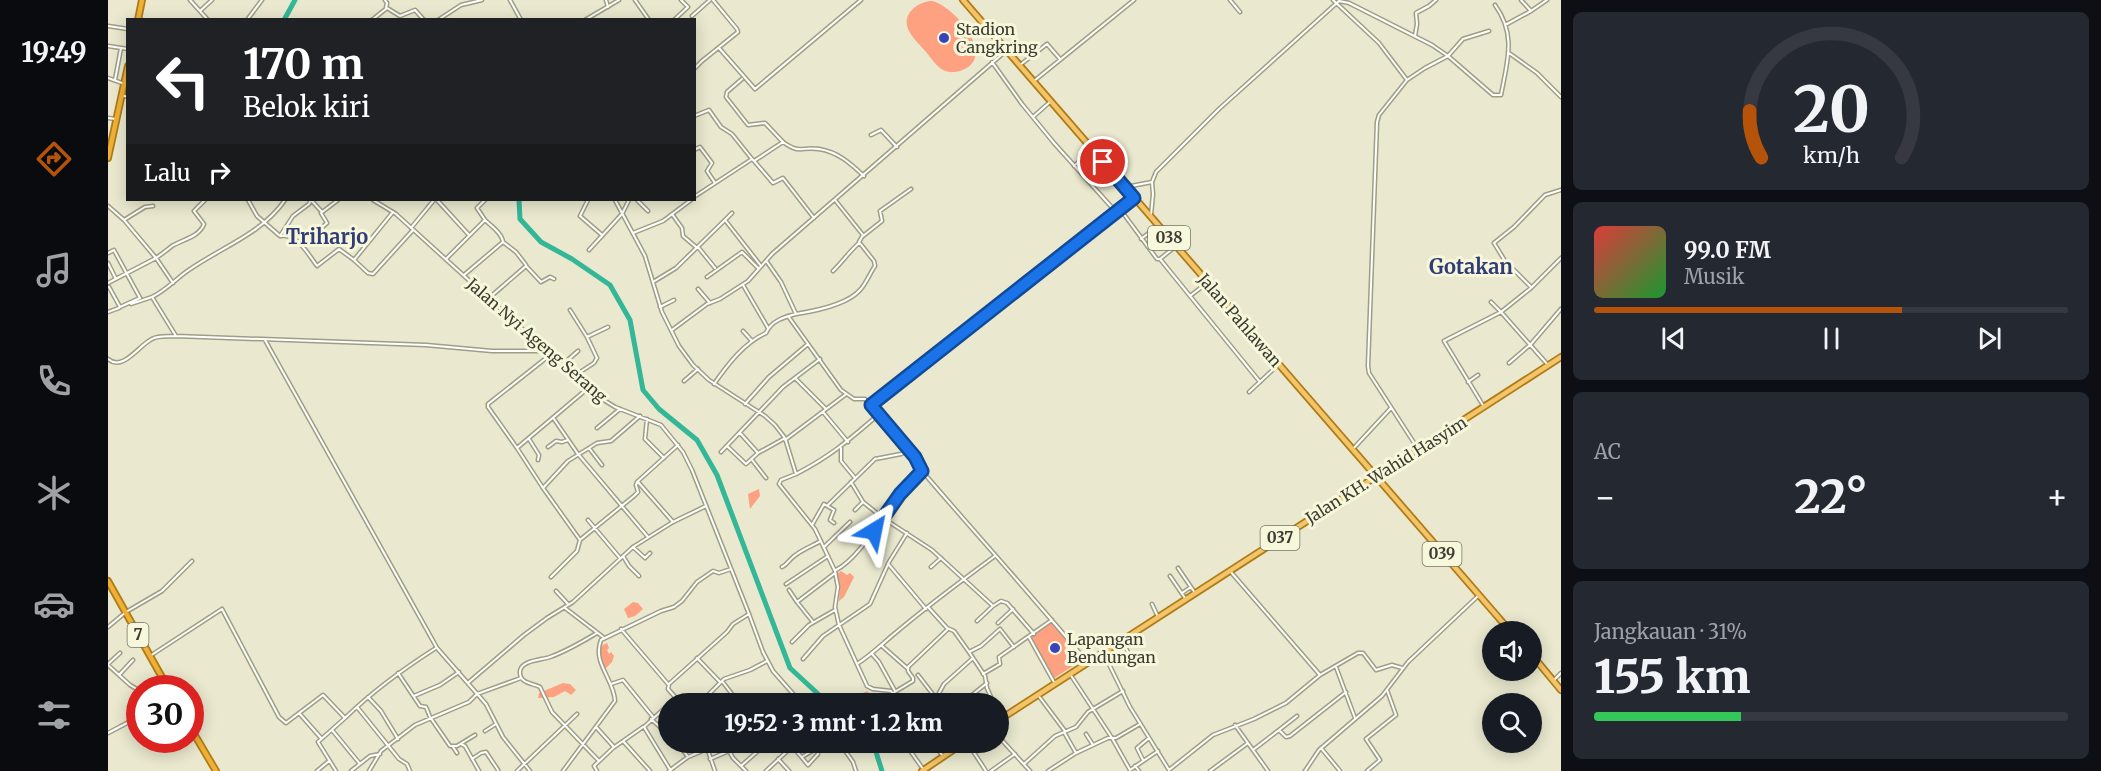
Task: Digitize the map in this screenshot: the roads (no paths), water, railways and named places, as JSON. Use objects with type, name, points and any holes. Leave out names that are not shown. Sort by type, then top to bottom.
[{"type":"highway","points":[[138,18],[142,0]]},
{"type":"highway","points":[[108,158],[126,75]]},
{"type":"highway","name":"7","points":[[108,581],[161,675]]},
{"type":"highway","points":[[204,751],[216,771]]},
{"type":"main road","name":"Jalan Pahlawan","points":[[963,0],[1125,187],[1132,200],[1159,226],[1276,366],[1375,476]]},
{"type":"main road","name":"Jalan KH. Wahid Hasyim","points":[[1009,714],[1375,476],[1416,445],[1545,362],[1561,357]]},
{"type":"main road","name":"039","points":[[1375,476],[1500,621]]},
{"type":"main road","points":[[1542,667],[1561,690]]},
{"type":"main road","points":[[924,770],[946,753]]},
{"type":"street","points":[[190,0],[206,18]]},
{"type":"street","points":[[200,11],[212,0]]},
{"type":"street","points":[[254,0],[258,4]]},
{"type":"street","points":[[248,18],[262,0]]},
{"type":"street","points":[[374,18],[386,8],[385,0]]},
{"type":"street","points":[[441,18],[460,5],[482,0]]},
{"type":"street","points":[[510,0],[520,18]]},
{"type":"street","points":[[606,0],[608,7]]},
{"type":"street","points":[[589,18],[620,0]]},
{"type":"street","points":[[635,0],[648,18]]},
{"type":"street","points":[[676,18],[688,7],[681,0]]},
{"type":"street","points":[[692,16],[711,0],[738,31],[696,67]]},
{"type":"street","points":[[719,48],[753,89],[758,88],[861,0]]},
{"type":"street","points":[[1230,0],[1240,12]]},
{"type":"street","points":[[1415,36],[1416,13],[1436,0]]},
{"type":"street","points":[[1521,0],[1531,11]]},
{"type":"street","points":[[1507,24],[1547,0]]},
{"type":"street","points":[[1034,81],[1132,1]]},
{"type":"street","points":[[1334,1],[1379,43],[1407,80]]},
{"type":"street","points":[[1151,217],[1152,182],[1156,172],[1334,1],[1349,3],[1415,36],[1448,56],[1496,96],[1501,95],[1509,53],[1507,24],[1495,5]]},
{"type":"street","points":[[386,8],[400,16],[414,10],[422,18]]},
{"type":"street","points":[[596,14],[598,18]]},
{"type":"street","points":[[108,26],[126,29]]},
{"type":"street","points":[[1416,445],[1370,373],[1368,366],[1376,127],[1379,115],[1407,80],[1448,56],[1463,39],[1489,31]]},
{"type":"street","points":[[1020,65],[1047,44],[1061,60]]},
{"type":"street","points":[[108,46],[126,49]]},
{"type":"street","points":[[115,80],[121,48]]},
{"type":"street","points":[[672,330],[710,303],[742,285],[814,218],[1007,50]]},
{"type":"street","points":[[1509,53],[1537,73],[1561,97]]},
{"type":"street","points":[[992,62],[1033,117],[1116,212]]},
{"type":"street","points":[[108,78],[124,84]]},
{"type":"street","points":[[743,78],[727,92],[726,97],[747,124],[751,126],[765,123],[794,150],[819,149],[843,157],[864,176]]},
{"type":"street","points":[[122,95],[126,96]]},
{"type":"street","points":[[1033,117],[1051,101]]},
{"type":"street","points":[[696,115],[709,110],[773,183],[783,178],[814,218]]},
{"type":"street","points":[[108,118],[116,119]]},
{"type":"street","points":[[871,135],[881,130],[897,147]]},
{"type":"street","points":[[696,195],[783,142]]},
{"type":"street","points":[[696,149],[701,147],[712,164],[707,171],[716,183]]},
{"type":"street","points":[[1074,166],[1092,149]]},
{"type":"street","points":[[1125,187],[1152,182]]},
{"type":"street","points":[[833,271],[844,256],[882,221],[880,211],[911,189]]},
{"type":"street","points":[[1531,288],[1505,261],[1494,243],[1514,227],[1545,195],[1561,190]]},
{"type":"street","points":[[836,200],[864,236]]},
{"type":"street","points":[[871,405],[1132,200]]},
{"type":"street","points":[[108,283],[156,258],[174,245],[195,236],[204,224],[194,211],[204,201]]},
{"type":"street","points":[[248,201],[263,221],[278,235],[292,237],[317,266],[339,249],[373,274],[435,201]]},
{"type":"street","points":[[108,312],[152,297],[186,272],[244,238],[284,201]]},
{"type":"street","points":[[281,236],[293,216],[310,201]]},
{"type":"street","points":[[301,246],[327,223],[322,212],[312,201]]},
{"type":"street","points":[[322,212],[337,201]]},
{"type":"street","name":"Jalan Nyi Ageng Serang","points":[[375,201],[393,212],[600,399],[661,425],[678,445],[688,460],[767,661],[792,693]]},
{"type":"street","points":[[437,201],[469,235]]},
{"type":"street","points":[[484,201],[477,209],[501,236],[503,242],[518,254],[541,282],[550,277],[554,279]]},
{"type":"street","points":[[577,220],[588,201]]},
{"type":"street","points":[[616,201],[645,256],[660,307],[679,346],[714,384],[775,425],[785,439],[796,474]]},
{"type":"street","points":[[589,250],[622,214],[628,201]]},
{"type":"street","points":[[638,201],[648,211]]},
{"type":"street","points":[[633,233],[663,221],[690,201]]},
{"type":"street","points":[[108,206],[124,220],[156,258],[173,283]]},
{"type":"street","points":[[124,220],[145,207],[153,206]]},
{"type":"street","points":[[1120,209],[1155,257],[1160,259],[1260,382]]},
{"type":"street","points":[[354,260],[393,212]]},
{"type":"street","points":[[652,282],[676,268],[732,213]]},
{"type":"street","points":[[672,214],[682,228],[683,236],[698,248],[715,270]]},
{"type":"street","points":[[580,216],[602,235]]},
{"type":"street","points":[[446,260],[485,220]]},
{"type":"street","points":[[725,220],[761,266]]},
{"type":"street","points":[[1141,239],[1159,226]]},
{"type":"street","points":[[464,275],[503,242]]},
{"type":"street","points":[[714,384],[731,362],[752,341],[766,333],[777,320],[822,309],[849,298],[861,290],[876,264],[860,243]]},
{"type":"street","points":[[1160,259],[1176,246]]},
{"type":"street","points":[[108,253],[114,250],[140,298],[120,307],[109,287]]},
{"type":"street","points":[[707,277],[742,252],[758,269]]},
{"type":"street","points":[[1482,403],[1444,341],[1501,312],[1531,288],[1561,258]]},
{"type":"street","points":[[766,261],[781,282],[796,314]]},
{"type":"street","points":[[108,263],[116,279]]},
{"type":"street","points":[[489,298],[526,266]]},
{"type":"street","points":[[1190,296],[1208,283]]},
{"type":"street","points":[[742,285],[768,328]]},
{"type":"street","points":[[698,289],[710,303]]},
{"type":"street","points":[[152,297],[176,336]]},
{"type":"street","points":[[660,307],[674,300]]},
{"type":"street","points":[[1491,302],[1545,362]]},
{"type":"street","points":[[1509,363],[1531,344],[1561,309]]},
{"type":"street","points":[[570,310],[597,358],[594,363],[574,376]]},
{"type":"street","points":[[788,316],[846,394],[855,399],[865,399],[871,405],[909,450],[922,471],[1088,663]]},
{"type":"street","points":[[587,337],[608,327]]},
{"type":"street","points":[[744,331],[752,341]]},
{"type":"street","points":[[108,359],[121,363],[154,337],[176,336],[426,345],[492,351],[546,351]]},
{"type":"street","points":[[265,340],[437,648],[486,704],[503,737],[530,771]]},
{"type":"street","points":[[745,404],[769,377],[809,344]]},
{"type":"street","points":[[562,365],[578,351]]},
{"type":"street","points":[[550,355],[488,404],[488,407],[580,540]]},
{"type":"street","points":[[721,452],[771,399],[820,359]]},
{"type":"street","points":[[1249,392],[1276,366]]},
{"type":"street","points":[[684,381],[698,369]]},
{"type":"street","points":[[1468,382],[1478,375]]},
{"type":"street","points":[[795,378],[824,410],[848,442]]},
{"type":"street","points":[[517,448],[554,419],[587,388]]},
{"type":"street","points":[[727,446],[744,463],[752,460],[758,453],[785,439],[846,394]]},
{"type":"street","points":[[1352,450],[1392,408]]},
{"type":"street","points":[[597,428],[620,409]]},
{"type":"street","points":[[878,414],[842,448],[822,461],[781,480],[779,484],[812,525],[828,556],[838,587],[836,610],[839,625],[868,687],[894,692],[913,680],[907,669],[882,646]]},
{"type":"street","points":[[543,488],[561,467],[578,454],[599,442],[611,441],[640,416]]},
{"type":"street","points":[[554,419],[578,454],[648,537]]},
{"type":"street","points":[[647,419],[645,439],[664,458]]},
{"type":"street","points":[[740,433],[758,453]]},
{"type":"street","points":[[529,439],[539,455],[538,460]]},
{"type":"street","points":[[548,447],[556,441],[568,440]]},
{"type":"street","points":[[551,578],[577,551],[580,540],[637,494],[638,482],[678,445]]},
{"type":"street","points":[[589,448],[602,465]]},
{"type":"street","points":[[842,448],[842,463],[855,478]]},
{"type":"street","points":[[812,525],[823,506],[828,505],[878,457],[895,456],[909,450]]},
{"type":"street","points":[[752,460],[766,478]]},
{"type":"street","points":[[797,602],[847,562],[900,494],[922,471]]},
{"type":"street","points":[[638,482],[673,522]]},
{"type":"street","points":[[851,483],[863,502],[941,558],[993,606]]},
{"type":"street","points":[[855,510],[863,502]]},
{"type":"street","points":[[828,505],[834,511],[830,520],[834,523]]},
{"type":"street","points":[[468,682],[524,635],[567,606],[633,547],[673,522],[706,506]]},
{"type":"street","points":[[588,520],[639,576]]},
{"type":"street","points":[[824,547],[850,522]]},
{"type":"street","points":[[803,659],[819,640],[870,604],[888,564],[907,533]]},
{"type":"street","points":[[782,567],[796,555],[821,541]]},
{"type":"street","points":[[633,547],[645,558],[650,553]]},
{"type":"street","points":[[786,585],[828,556]]},
{"type":"street","points":[[857,664],[995,556]]},
{"type":"street","points":[[931,567],[941,558]]},
{"type":"street","points":[[108,627],[126,612],[162,591],[192,561]]},
{"type":"street","points":[[888,564],[927,608],[948,629],[956,633],[983,674],[990,693]]},
{"type":"street","points":[[1178,568],[1196,594]]},
{"type":"street","points":[[563,771],[615,701],[611,684],[600,665],[598,650],[603,638],[674,607],[682,601],[690,588],[712,571],[719,573],[731,569]]},
{"type":"street","points":[[1230,571],[1320,675]]},
{"type":"street","points":[[1170,576],[1186,599]]},
{"type":"street","points":[[1182,593],[1191,587]]},
{"type":"street","points":[[789,590],[813,622]]},
{"type":"street","points":[[556,591],[567,606],[603,638]]},
{"type":"street","points":[[1305,771],[1321,748],[1387,690],[1402,668],[1478,596]]},
{"type":"street","points":[[977,621],[1002,601],[1013,609],[1034,634]]},
{"type":"street","points":[[1152,604],[1158,617]]},
{"type":"street","points":[[150,656],[222,609],[281,720],[287,722],[323,695],[345,718]]},
{"type":"street","points":[[998,623],[1013,609]]},
{"type":"street","points":[[792,642],[813,622],[836,610]]},
{"type":"street","points":[[672,693],[668,689],[669,684],[727,632],[732,624],[749,614]]},
{"type":"street","points":[[983,674],[1000,664],[999,657],[1052,620]]},
{"type":"street","points":[[621,629],[669,684]]},
{"type":"street","points":[[907,669],[948,629]]},
{"type":"street","points":[[969,652],[981,646],[1000,629],[1014,647]]},
{"type":"street","points":[[597,633],[558,654],[526,664],[521,669],[522,678],[530,685],[540,687],[552,712],[598,761]]},
{"type":"street","points":[[1029,638],[1055,684]]},
{"type":"street","points":[[1122,641],[1130,656]]},
{"type":"street","points":[[336,771],[318,743],[321,739],[398,672],[437,648]]},
{"type":"street","points":[[1104,652],[1140,724],[1169,770],[1207,739],[1286,703],[1320,675],[1362,652],[1376,670],[1392,665],[1402,668]]},
{"type":"street","points":[[120,653],[108,665],[126,680]]},
{"type":"street","points":[[872,654],[894,692]]},
{"type":"street","points":[[697,658],[731,693]]},
{"type":"street","points":[[939,693],[944,684],[973,658]]},
{"type":"street","points":[[119,675],[133,660]]},
{"type":"street","points":[[710,693],[721,682],[767,661]]},
{"type":"street","points":[[1336,667],[1355,718]]},
{"type":"street","points":[[398,672],[420,706],[426,707],[430,717],[457,753]]},
{"type":"street","points":[[414,696],[440,685],[457,673]]},
{"type":"street","points":[[1553,681],[1561,673]]},
{"type":"street","points":[[1070,674],[1112,738],[1129,770],[1158,752]]},
{"type":"street","points":[[918,675],[931,693]]},
{"type":"street","points":[[369,771],[388,745],[410,728],[430,717],[469,702],[477,694],[522,678]]},
{"type":"street","points":[[611,684],[623,680],[658,724]]},
{"type":"street","points":[[975,693],[987,683]]},
{"type":"street","points":[[1367,771],[1380,760],[1366,739],[1396,715],[1387,690]]},
{"type":"street","points":[[1024,764],[1055,735],[1076,727],[1093,708],[1123,691]]},
{"type":"street","points":[[1279,730],[1288,737],[1346,693]]},
{"type":"street","points":[[1038,695],[1076,753]]},
{"type":"street","points":[[368,696],[381,711],[398,739]]},
{"type":"street","points":[[357,706],[400,760],[407,764],[410,771]]},
{"type":"street","points":[[299,713],[321,739]]},
{"type":"street","points":[[597,771],[594,766],[598,761],[644,727],[658,713]]},
{"type":"street","points":[[517,771],[577,714]]},
{"type":"street","points":[[1253,750],[1297,716]]},
{"type":"street","points":[[108,733],[126,724]]},
{"type":"street","points":[[485,731],[496,724]]},
{"type":"street","points":[[1048,771],[1076,753],[1116,738],[1140,724]]},
{"type":"street","points":[[1235,725],[1268,771]]},
{"type":"street","points":[[596,727],[614,747]]},
{"type":"street","points":[[644,727],[670,771],[696,753]]},
{"type":"street","points":[[332,730],[360,764]]},
{"type":"street","points":[[1086,734],[1093,745]]},
{"type":"street","points":[[453,747],[475,735]]},
{"type":"street","points":[[1143,760],[1137,748],[1149,738]]},
{"type":"street","points":[[623,741],[650,771]]},
{"type":"street","points":[[1210,771],[1248,743]]},
{"type":"street","points":[[461,744],[465,746],[479,771]]},
{"type":"street","points":[[1009,748],[1030,771]]},
{"type":"street","points":[[1321,748],[1340,771]]},
{"type":"street","points":[[472,759],[486,752],[498,771]]},
{"type":"street","points":[[685,753],[688,757]]},
{"type":"street","points":[[708,753],[715,771]]},
{"type":"street","points":[[710,759],[724,753]]},
{"type":"street","points":[[731,753],[746,771]]},
{"type":"street","points":[[741,766],[756,753]]},
{"type":"street","points":[[766,771],[785,753]]},
{"type":"street","points":[[799,753],[808,765],[818,753]]},
{"type":"street","points":[[802,756],[807,753]]},
{"type":"street","points":[[847,753],[856,771]]},
{"type":"street","points":[[912,753],[924,770]]},
{"type":"street","points":[[975,753],[989,771],[1015,754]]},
{"type":"street","points":[[351,771],[370,756],[380,754]]},
{"type":"street","points":[[778,759],[789,771]]},
{"type":"street","points":[[318,771],[330,761]]},
{"type":"street","points":[[1135,766],[1139,771]]},
{"type":"waterway","points":[[285,18],[295,0]]},
{"type":"waterway","points":[[519,201],[520,219],[541,242],[572,259],[610,285],[630,320],[643,390],[659,409],[697,440],[717,475],[790,668],[817,693]]},
{"type":"waterway","points":[[876,753],[882,771]]},
{"type":"place","name":"Stadion Cangkring","points":[[944,38]]},
{"type":"place","name":"Lapangan Bendungan","points":[[1055,648]]},
{"type":"district","name":"Triharjo","points":[[327,237]]},
{"type":"district","name":"Gotakan","points":[[1471,267]]}]
